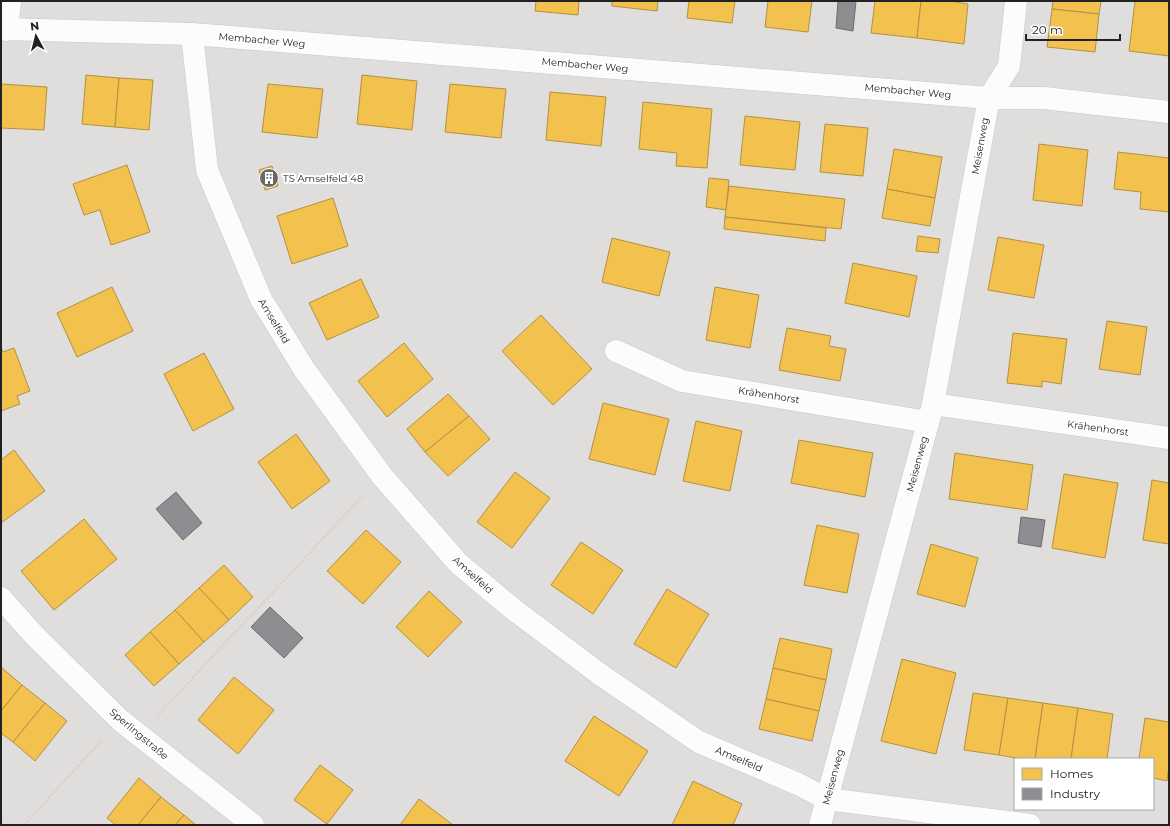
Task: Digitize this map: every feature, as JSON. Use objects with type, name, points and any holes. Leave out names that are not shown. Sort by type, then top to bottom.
[{"type":"street","points":[[4,30],[10,1]]},
{"type":"street","points":[[989,98],[1009,66],[1016,1]]},
{"type":"street","name":"Membacher Weg","points":[[4,30],[192,34],[989,98],[1044,98],[1169,112]]},
{"type":"street","name":"Amselfeld","points":[[192,34],[207,170],[261,299],[304,369],[382,476],[459,564],[513,609],[601,675],[699,742],[798,784],[827,799],[1030,825]]},
{"type":"street","name":"Meisenweg","points":[[820,825],[931,413],[989,98]]},
{"type":"street","name":"Krähenhorst","points":[[616,352],[682,381],[931,413],[1169,438]]},
{"type":"street","name":"Sperlingstraße","points":[[1,598],[34,635],[120,720],[253,825]]},
{"type":"path","points":[[139,735],[382,476]]},
{"type":"path","points":[[24,825],[120,720]]},
{"type":"shaded area","points":[[1,1],[1169,1],[1169,825],[1,825]]},
{"type":"building: Homes","points":[[536,1],[579,1],[578,15],[535,11]]},
{"type":"building: Homes","points":[[612,1],[658,1],[657,11],[612,6]]},
{"type":"building: Homes","points":[[689,1],[735,1],[732,23],[687,18]]},
{"type":"building: Homes","points":[[768,1],[812,1],[808,32],[765,27]]},
{"type":"building: Homes","points":[[875,1],[921,1],[917,38],[871,33]]},
{"type":"building: Homes","points":[[921,1],[949,1],[968,4],[964,44],[917,38]]},
{"type":"building: Homes","points":[[1053,1],[1101,1],[1099,14],[1052,9]]},
{"type":"building: Homes","points":[[1135,1],[1169,1],[1169,56],[1129,51]]},
{"type":"building: Homes","points":[[1052,9],[1099,14],[1095,52],[1047,47]]},
{"type":"building: Homes","points":[[86,75],[119,78],[115,127],[82,124]]},
{"type":"building: Homes","points":[[362,75],[417,81],[412,130],[357,124]]},
{"type":"building: Homes","points":[[119,78],[153,80],[149,130],[115,127]]},
{"type":"building: Homes","points":[[1,84],[47,87],[44,130],[1,128]]},
{"type":"building: Homes","points":[[268,84],[323,89],[317,138],[262,132]]},
{"type":"building: Homes","points":[[450,84],[506,89],[501,138],[445,132]]},
{"type":"building: Homes","points":[[550,92],[606,97],[601,146],[546,140]]},
{"type":"building: Homes","points":[[643,102],[712,109],[707,168],[676,166],[677,153],[639,149]]},
{"type":"building: Homes","points":[[745,116],[800,122],[795,170],[740,165]]},
{"type":"building: Homes","points":[[825,124],[868,128],[863,176],[820,172]]},
{"type":"building: Homes","points":[[1039,144],[1088,150],[1082,206],[1033,200]]},
{"type":"building: Homes","points":[[894,149],[942,157],[935,198],[887,189]]},
{"type":"building: Homes","points":[[1118,152],[1169,158],[1169,212],[1140,209],[1141,192],[1114,189]]},
{"type":"building: Homes","points":[[127,165],[150,232],[111,245],[100,210],[84,215],[73,184]]},
{"type":"building: Homes","name":"TS Amselfeld 48","points":[[272,166],[278,186],[265,190],[259,170]]},
{"type":"building: Homes","points":[[709,178],[729,180],[726,210],[706,207]]},
{"type":"building: Homes","points":[[729,186],[845,199],[841,229],[725,217]]},
{"type":"building: Homes","points":[[887,189],[935,198],[930,226],[882,218]]},
{"type":"building: Homes","points":[[333,198],[348,246],[292,264],[277,216]]},
{"type":"building: Homes","points":[[725,217],[826,228],[825,241],[724,229]]},
{"type":"building: Homes","points":[[918,236],[940,239],[938,253],[916,251]]},
{"type":"building: Homes","points":[[998,237],[1044,245],[1034,298],[988,290]]},
{"type":"building: Homes","points":[[612,238],[670,252],[659,296],[602,282]]},
{"type":"building: Homes","points":[[853,263],[917,276],[909,317],[845,303]]},
{"type":"building: Homes","points":[[361,279],[379,317],[327,340],[309,303]]},
{"type":"building: Homes","points":[[112,287],[133,331],[77,357],[57,313]]},
{"type":"building: Homes","points":[[715,287],[759,295],[750,348],[706,340]]},
{"type":"building: Homes","points":[[541,315],[592,369],[553,405],[502,351]]},
{"type":"building: Homes","points":[[1107,321],[1147,327],[1140,375],[1099,369]]},
{"type":"building: Homes","points":[[787,328],[831,336],[829,346],[846,349],[840,381],[779,370]]},
{"type":"building: Homes","points":[[1013,333],[1067,339],[1061,384],[1042,381],[1042,387],[1007,383]]},
{"type":"building: Homes","points":[[404,343],[433,379],[387,417],[358,381]]},
{"type":"building: Homes","points":[[1,347],[3,352],[14,348],[30,391],[17,396],[20,404],[1,411]]},
{"type":"building: Homes","points":[[204,353],[234,409],[193,431],[164,374]]},
{"type":"building: Homes","points":[[448,394],[469,416],[425,452],[407,429]]},
{"type":"building: Homes","points":[[603,403],[669,419],[655,475],[589,459]]},
{"type":"building: Homes","points":[[469,416],[490,439],[448,476],[425,452]]},
{"type":"building: Homes","points":[[696,421],[742,431],[730,491],[683,481]]},
{"type":"building: Homes","points":[[296,434],[330,481],[292,509],[258,462]]},
{"type":"building: Homes","points":[[799,440],[873,453],[865,497],[791,483]]},
{"type":"building: Homes","points":[[14,450],[45,491],[1,523],[1,460]]},
{"type":"building: Homes","points":[[955,453],[1033,465],[1027,510],[949,499]]},
{"type":"building: Homes","points":[[515,472],[550,498],[512,548],[477,522]]},
{"type":"building: Homes","points":[[1064,474],[1118,483],[1105,558],[1052,548]]},
{"type":"building: Homes","points":[[1152,480],[1169,483],[1169,544],[1143,540]]},
{"type":"building: Homes","points":[[84,519],[117,559],[54,610],[21,571]]},
{"type":"building: Homes","points":[[817,525],[859,534],[847,593],[804,585]]},
{"type":"building: Homes","points":[[366,530],[401,562],[363,604],[327,571]]},
{"type":"building: Homes","points":[[581,542],[623,570],[593,614],[551,585]]},
{"type":"building: Homes","points":[[931,544],[978,558],[965,607],[917,594]]},
{"type":"building: Homes","points":[[224,565],[253,597],[229,620],[199,588]]},
{"type":"building: Homes","points":[[199,588],[229,620],[204,642],[175,610]]},
{"type":"building: Homes","points":[[667,589],[709,614],[676,668],[634,644]]},
{"type":"building: Homes","points":[[429,591],[462,622],[428,657],[396,627]]},
{"type":"building: Homes","points":[[175,610],[204,642],[179,664],[150,632]]},
{"type":"building: Homes","points":[[150,632],[179,664],[154,686],[125,655]]},
{"type":"building: Homes","points":[[780,638],[832,649],[826,680],[773,668]]},
{"type":"building: Homes","points":[[902,659],[956,673],[936,754],[881,741]]},
{"type":"building: Homes","points":[[1,667],[22,685],[1,711]]},
{"type":"building: Homes","points":[[773,668],[826,680],[819,711],[766,699]]},
{"type":"building: Homes","points":[[234,677],[274,710],[238,754],[198,720]]},
{"type":"building: Homes","points":[[22,685],[45,703],[13,742],[1,733],[1,711]]},
{"type":"building: Homes","points":[[973,693],[1008,698],[999,755],[964,750]]},
{"type":"building: Homes","points":[[1008,698],[1043,703],[1035,758],[1016,758],[999,755]]},
{"type":"building: Homes","points":[[766,699],[819,711],[812,741],[759,729]]},
{"type":"building: Homes","points":[[45,703],[67,721],[35,761],[13,742]]},
{"type":"building: Homes","points":[[1043,703],[1078,708],[1071,758],[1035,758]]},
{"type":"building: Homes","points":[[1078,708],[1113,714],[1107,758],[1071,758]]},
{"type":"building: Homes","points":[[594,716],[648,751],[619,796],[565,761]]},
{"type":"building: Homes","points":[[1145,718],[1169,722],[1169,765],[1167,781],[1154,778],[1154,758],[1139,758]]},
{"type":"building: Homes","points":[[320,765],[353,790],[327,824],[294,800]]},
{"type":"building: Homes","points":[[139,778],[161,797],[138,825],[116,825],[107,818]]},
{"type":"building: Homes","points":[[693,781],[742,804],[733,825],[672,825]]},
{"type":"building: Homes","points":[[161,797],[184,815],[175,825],[138,825]]},
{"type":"building: Homes","points":[[419,799],[453,825],[400,825]]},
{"type":"building: Homes","points":[[184,815],[196,825],[175,825]]},
{"type":"building: Industry","points":[[838,1],[856,1],[853,31],[836,28]]},
{"type":"building: Industry","points":[[176,492],[202,523],[183,540],[156,509]]},
{"type":"building: Industry","points":[[1021,517],[1045,520],[1041,547],[1018,543]]},
{"type":"building: Industry","points":[[270,607],[303,638],[284,658],[251,627]]},
{"type":"place","name":"TS Amselfeld 48","points":[[269,178]]}]
